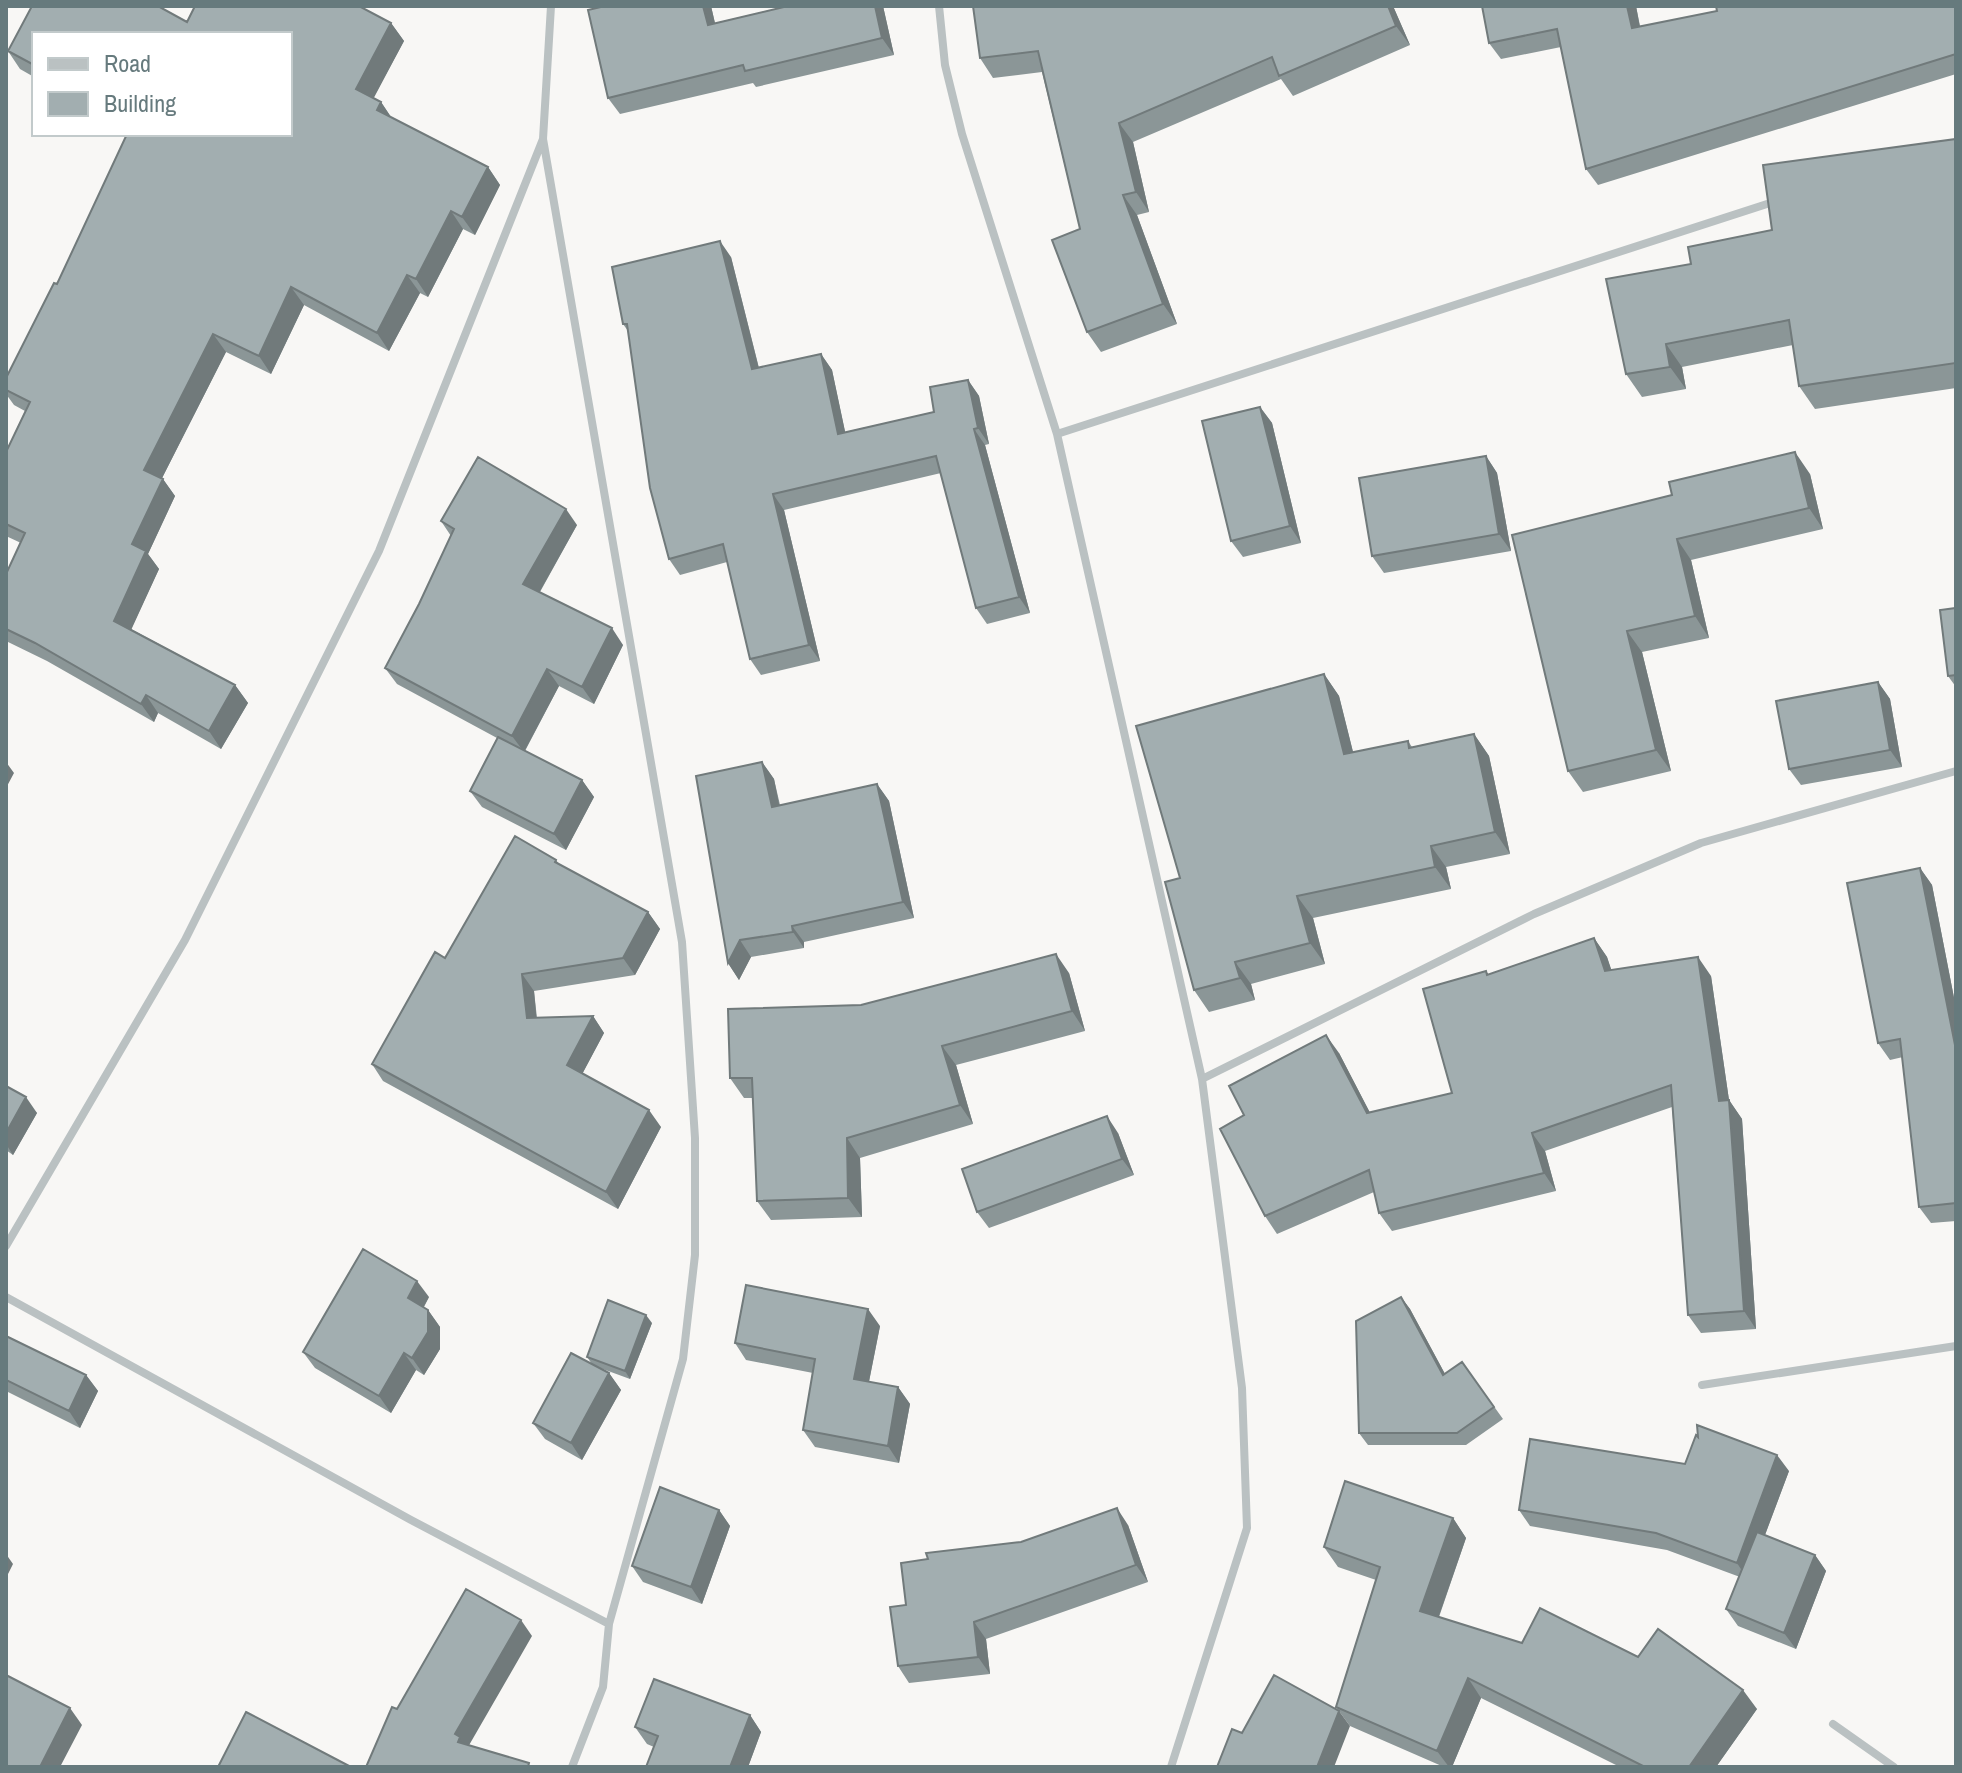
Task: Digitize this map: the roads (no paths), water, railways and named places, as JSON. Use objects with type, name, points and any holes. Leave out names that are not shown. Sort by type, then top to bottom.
[{"type":"street","points":[[551,6],[543,139],[682,942],[695,1138],[695,1255],[683,1359],[609,1624],[603,1687],[572,1767]]},
{"type":"street","points":[[939,6],[945,65],[962,134],[1057,434],[1202,1079],[1242,1388],[1247,1528],[1171,1767]]},
{"type":"street","points":[[6,1246],[185,940],[379,551],[543,139]]},
{"type":"street","points":[[1057,434],[1767,204]]},
{"type":"street","points":[[1202,1079],[1534,914],[1701,843],[1956,771]]},
{"type":"street","points":[[6,1297],[371,1498],[609,1624]]},
{"type":"street","points":[[1702,1385],[1956,1346]]},
{"type":"street","points":[[1833,1724],[1894,1767]]}]
